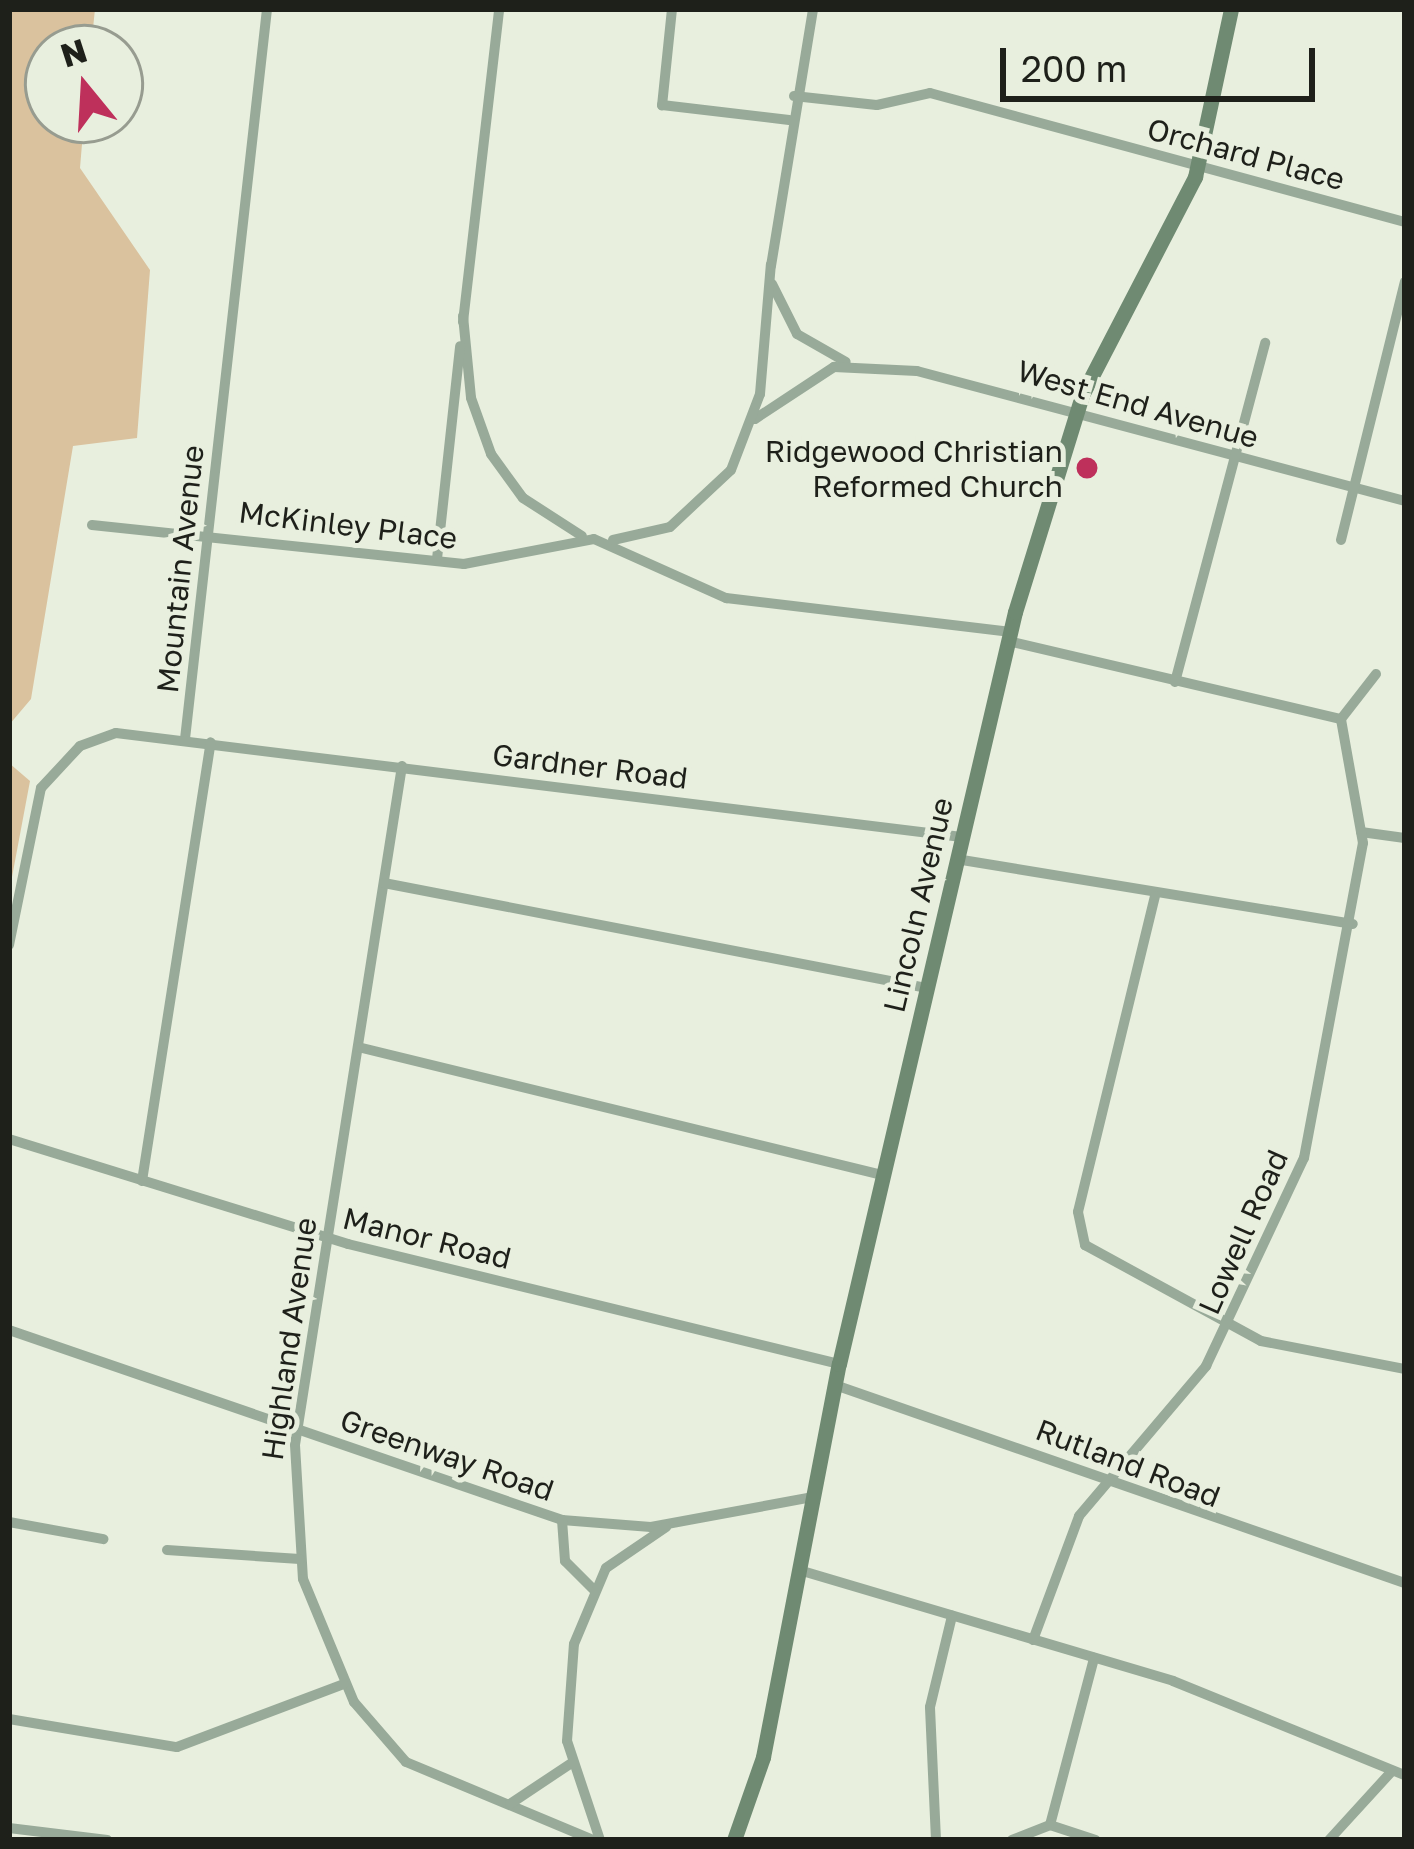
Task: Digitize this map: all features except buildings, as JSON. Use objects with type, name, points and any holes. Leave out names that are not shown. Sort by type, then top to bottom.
[{"type":"main road","name":"Lincoln Avenue","points":[[734,1840],[763,1757],[839,1364],[1010,637],[1074,414],[1197,165],[1231,9]]},
{"type":"street","name":"Mountain Avenue","points":[[212,742],[185,739],[267,9]]},
{"type":"street","points":[[437,559],[499,9]]},
{"type":"street","points":[[672,9],[662,105],[789,121]]},
{"type":"street","name":"West End Avenue","points":[[813,9],[789,121],[771,263],[797,334],[855,364],[1074,414],[1405,501]]},
{"type":"street","name":"Orchard Place","points":[[794,96],[877,106],[930,93],[1405,222]]},
{"type":"street","points":[[754,419],[771,263]]},
{"type":"street","points":[[1341,540],[1405,282]]},
{"type":"street","points":[[464,316],[471,398],[506,480],[594,539],[726,598],[1010,637],[1175,682],[1341,719],[1376,674]]},
{"type":"street","points":[[1175,682],[1265,343]]},
{"type":"street","points":[[754,419],[798,383],[855,364]]},
{"type":"street","name":"McKinley Place","points":[[92,525],[208,531],[437,559],[503,561],[594,539],[651,535],[698,507],[754,419]]},
{"type":"street","name":"Lowell Road","points":[[1033,1640],[1079,1516],[1114,1478],[1228,1324],[1304,1158],[1353,924],[1361,832],[1341,719]]},
{"type":"street","points":[[9,945],[31,812],[53,770],[116,733],[185,739]]},
{"type":"street","points":[[142,1180],[212,742]]},
{"type":"street","name":"Gardner Road","points":[[212,742],[962,837]]},
{"type":"street","name":"Highland Avenue","points":[[402,766],[297,1428],[300,1559],[344,1684],[406,1762],[596,1840]]},
{"type":"street","points":[[1361,832],[1405,838]]},
{"type":"street","points":[[956,859],[1155,896],[1353,924]]},
{"type":"street","points":[[384,883],[926,988]]},
{"type":"street","points":[[1155,896],[1078,1212],[1085,1245],[1104,1261],[1283,1349],[1405,1370]]},
{"type":"street","points":[[358,1047],[882,1175]]},
{"type":"street","name":"Manor Road","points":[[9,1139],[327,1238],[839,1364]]},
{"type":"street","name":"Greenway Road","points":[[9,1330],[562,1520],[680,1522],[813,1497]]},
{"type":"street","name":"Rutland Road","points":[[835,1385],[1114,1478],[1185,1514],[1405,1583]]},
{"type":"street","points":[[562,1520],[565,1562],[593,1588]]},
{"type":"street","points":[[9,1522],[103,1539]]},
{"type":"street","points":[[596,1840],[570,1764],[570,1669],[593,1588],[625,1551],[680,1522]]},
{"type":"street","points":[[167,1550],[300,1559]]},
{"type":"street","points":[[799,1570],[1094,1658],[1398,1773],[1329,1840]]},
{"type":"street","points":[[936,1840],[930,1707],[952,1616]]},
{"type":"street","points":[[1050,1826],[1094,1658]]},
{"type":"street","points":[[9,1719],[177,1747],[344,1684]]},
{"type":"street","points":[[511,1804],[570,1764]]},
{"type":"street","points":[[1012,1840],[1050,1826],[1096,1840]]},
{"type":"street","points":[[9,1828],[106,1840]]},
{"type":"shaded area","points":[[9,9],[95,9],[93,24],[24,24],[24,144],[82,144],[80,168],[150,270],[137,438],[73,446],[31,699],[9,725]]},
{"type":"shaded area","points":[[9,763],[30,781],[9,893]]},
{"type":"place","name":"Ridgewood Christian Reformed Church","points":[[1087,468]]}]
